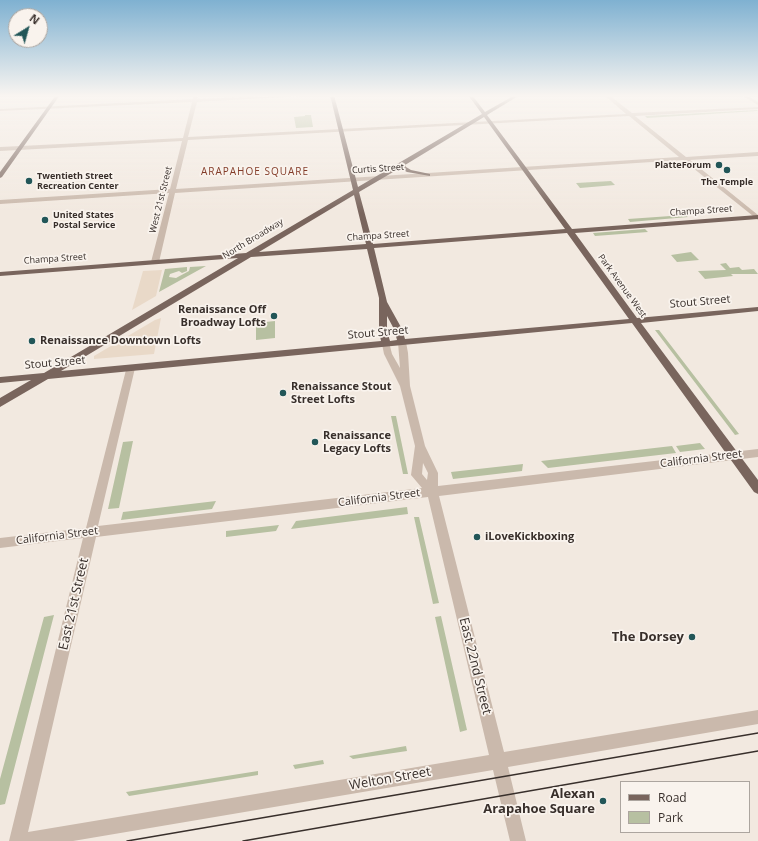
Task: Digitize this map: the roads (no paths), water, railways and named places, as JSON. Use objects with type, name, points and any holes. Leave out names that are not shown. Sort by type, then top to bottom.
[{"type":"main road","points":[[0,176],[31,134]]},
{"type":"main road","name":"East 22nd Street","points":[[342,134],[384,302],[398,329],[402,342]]},
{"type":"main road","name":"North Broadway","points":[[0,403],[453,134]]},
{"type":"main road","name":"Park Avenue West","points":[[498,134],[758,489]]},
{"type":"main road","points":[[402,164],[403,168],[409,171],[428,175]]},
{"type":"main road","name":"Champa Street","points":[[0,274],[758,218]]},
{"type":"main road","name":"East 22nd Street","points":[[384,302],[383,331],[386,344]]},
{"type":"main road","name":"Stout Street","points":[[0,380],[758,309]]},
{"type":"street","name":"West 21st Street","points":[[155,262],[186,134]]},
{"type":"street","points":[[0,149],[278,134]]},
{"type":"street","points":[[654,134],[758,218]]},
{"type":"street","name":"Curtis Street","points":[[0,202],[758,154]]},
{"type":"street","name":"East 22nd Street","points":[[402,342],[404,353],[405,386],[420,446],[433,473],[432,492],[518,841]]},
{"type":"street","name":"East 22nd Street","points":[[386,344],[388,354],[405,386]]},
{"type":"street","name":"East 21st Street","points":[[17,841],[130,368]]},
{"type":"street","name":"East 22nd Street","points":[[420,446],[416,475],[432,492]]},
{"type":"street","name":"California Street","points":[[0,543],[758,453]]},
{"type":"street","name":"Welton Street","points":[[23,841],[758,717]]},
{"type":"tram line","points":[[127,841],[758,733]]},
{"type":"tram line","points":[[243,841],[758,751]]},
{"type":"place","name":"PlatteForum","points":[[719,165]]},
{"type":"place","name":"The Temple","points":[[727,170]]},
{"type":"place","name":"Twentieth Street Recreation Center","points":[[29,181]]},
{"type":"place","name":"United States Postal Service","points":[[45,220]]},
{"type":"place","name":"Renaissance Off Broadway Lofts","points":[[274,316]]},
{"type":"place","name":"Renaissance Downtown Lofts","points":[[32,341]]},
{"type":"place","name":"Renaissance Stout Street Lofts","points":[[283,393]]},
{"type":"place","name":"Renaissance Legacy Lofts","points":[[315,442]]},
{"type":"place","name":"iLoveKickboxing","points":[[477,537]]},
{"type":"place","name":"The Dorsey","points":[[692,637]]},
{"type":"place","name":"Alexan Arapahoe Square","points":[[603,801]]},
{"type":"district","name":"ARAPAHOE SQUARE","points":[[255,172]]}]
